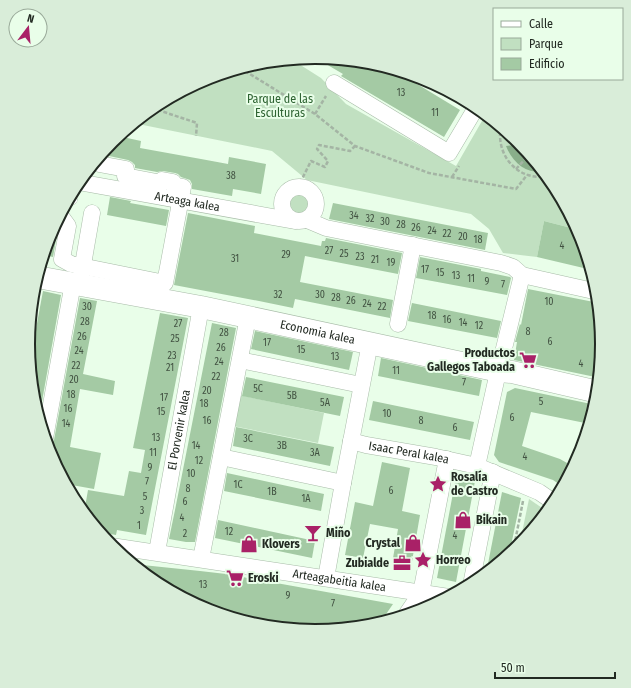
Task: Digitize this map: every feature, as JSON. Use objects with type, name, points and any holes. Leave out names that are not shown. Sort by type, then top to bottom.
[{"type":"street","points":[[334,83],[449,153],[473,112]]},
{"type":"street","points":[[78,278],[165,283],[183,187],[173,185],[173,182],[168,181],[162,180],[162,183],[125,176],[126,169],[100,164]]},
{"type":"street","name":"Arteaga kalea","points":[[85,183],[301,220],[326,228],[502,263],[513,267],[522,275],[591,290]]},
{"type":"street","points":[[303,188],[308,190],[316,199],[315,211],[312,216],[301,220],[290,219],[283,210],[283,198],[292,189],[303,188]]},
{"type":"street","points":[[48,426],[92,213]]},
{"type":"street","points":[[64,220],[68,226],[62,259],[71,264],[78,278]]},
{"type":"street","points":[[398,324],[413,245]]},
{"type":"street","points":[[477,466],[494,388],[522,275]]},
{"type":"street","name":"Economia kalea","points":[[43,277],[78,278],[201,307],[499,371],[512,372],[592,391]]},
{"type":"street","name":"El Porvenir kalea","points":[[157,552],[201,307]]},
{"type":"street","points":[[201,559],[248,317]]},
{"type":"street","points":[[326,578],[370,343]]},
{"type":"street","points":[[240,360],[362,386]]},
{"type":"street","name":"Isaac Peral kalea","points":[[351,441],[477,466],[539,492],[549,499]]},
{"type":"street","points":[[221,457],[343,483]]},
{"type":"street","points":[[411,608],[421,593],[447,459]]},
{"type":"street","points":[[473,576],[493,472]]},
{"type":"street","name":"Arteagabeitia kalea","points":[[123,548],[440,596]]},
{"type":"path","points":[[247,72],[314,114],[355,146],[429,173],[516,189],[527,175]]},
{"type":"path","points":[[314,114],[334,83]]},
{"type":"path","points":[[160,111],[197,123],[196,136]]},
{"type":"path","points":[[500,133],[502,151],[516,170],[527,175],[542,178]]},
{"type":"path","points":[[297,188],[311,161],[325,167],[328,161],[317,149],[319,144],[350,151],[355,146]]},
{"type":"path","points":[[516,170],[526,159]]},
{"type":"path","points":[[516,538],[526,487]]},
{"type":"green space","name":"Parque de las Esculturas","points":[[299,64],[321,78],[346,104],[456,166],[483,119],[514,146],[538,173],[549,188],[571,228],[544,221],[537,257],[503,253],[489,229],[471,214],[307,180],[272,151],[141,125],[191,92],[225,78],[261,69]]},
{"type":"green space","points":[[299,194],[306,197],[309,204],[306,211],[299,214],[292,211],[289,204],[292,197]]},
{"type":"green space","points":[[239,395],[324,413],[318,443],[233,426]]},
{"type":"green space","points":[[529,499],[543,508],[522,534]]},
{"type":"shaded area","points":[[513,145],[537,172],[520,166],[512,157],[506,146]]},
{"type":"building","points":[[326,64],[370,69],[406,78],[460,110],[444,137],[341,76],[343,74]]},
{"type":"building","points":[[126,138],[141,141],[140,148],[228,164],[229,157],[266,164],[261,194],[233,189],[232,196],[192,189],[190,180],[181,177],[178,174],[135,168],[135,165],[128,160],[109,156]]},
{"type":"building","points":[[110,197],[131,201],[130,203],[169,210],[166,226],[107,215]]},
{"type":"building","points":[[333,203],[488,233],[485,250],[329,219]]},
{"type":"building","points":[[188,213],[255,226],[254,233],[321,246],[322,241],[325,241],[326,238],[402,253],[398,274],[305,256],[300,282],[393,300],[390,318],[295,299],[293,308],[174,285]]},
{"type":"building","points":[[544,221],[571,228],[585,268],[537,257]]},
{"type":"building","points":[[57,235],[53,257],[49,256]]},
{"type":"building","points":[[420,257],[481,269],[481,271],[510,277],[507,295],[416,278]]},
{"type":"building","points":[[528,289],[593,302],[596,344],[594,377],[514,360],[517,342],[515,342],[520,324],[521,325]]},
{"type":"building","points":[[43,291],[61,295],[41,404],[37,381],[36,330]]},
{"type":"building","points":[[80,298],[97,301],[83,374],[115,381],[113,395],[80,389],[70,447],[101,453],[94,489],[74,485],[56,451],[53,442]]},
{"type":"building","points":[[412,303],[501,321],[497,338],[408,321]]},
{"type":"building","points":[[160,313],[188,318],[146,535],[117,530],[116,535],[109,534],[85,505],[88,490],[124,496],[129,471],[141,473],[145,450],[133,448]]},
{"type":"building","points":[[212,323],[236,328],[195,542],[186,542],[169,539]]},
{"type":"building","points":[[255,331],[353,352],[349,370],[251,349]]},
{"type":"building","points":[[381,358],[482,380],[479,396],[378,376]]},
{"type":"building","points":[[246,377],[344,397],[340,416],[242,396]]},
{"type":"building","points":[[515,388],[590,404],[584,423],[531,412],[522,446],[560,459],[569,464],[558,484],[553,480],[499,462],[494,455],[507,392]]},
{"type":"building","points":[[373,401],[474,422],[470,440],[369,420]]},
{"type":"building","points":[[236,427],[334,447],[330,466],[233,446]]},
{"type":"building","points":[[382,462],[410,468],[402,511],[420,515],[411,567],[392,564],[398,529],[370,524],[363,558],[345,555],[355,502],[373,506]]},
{"type":"building","points":[[227,473],[324,494],[321,511],[224,491]]},
{"type":"building","points":[[456,477],[475,481],[456,582],[437,578]]},
{"type":"building","points":[[502,492],[521,498],[511,545],[488,566]]},
{"type":"building","points":[[218,520],[315,541],[312,558],[215,538]]},
{"type":"building","points":[[143,565],[226,574],[393,604],[385,616],[352,622],[334,624],[297,624],[279,622],[225,610],[191,596]]},
{"type":"place","name":"Productos Gallegos Taboada","points":[[528,360]]},
{"type":"place","name":"Rosalía de Castro","points":[[438,484]]},
{"type":"place","name":"Bikain","points":[[463,520]]},
{"type":"place","name":"Miño","points":[[313,533]]},
{"type":"place","name":"Crystal","points":[[413,543]]},
{"type":"place","name":"Klovers","points":[[249,544]]},
{"type":"place","name":"Horreo","points":[[423,560]]},
{"type":"place","name":"Zubialde","points":[[402,563]]},
{"type":"place","name":"Eroski","points":[[235,578]]}]
